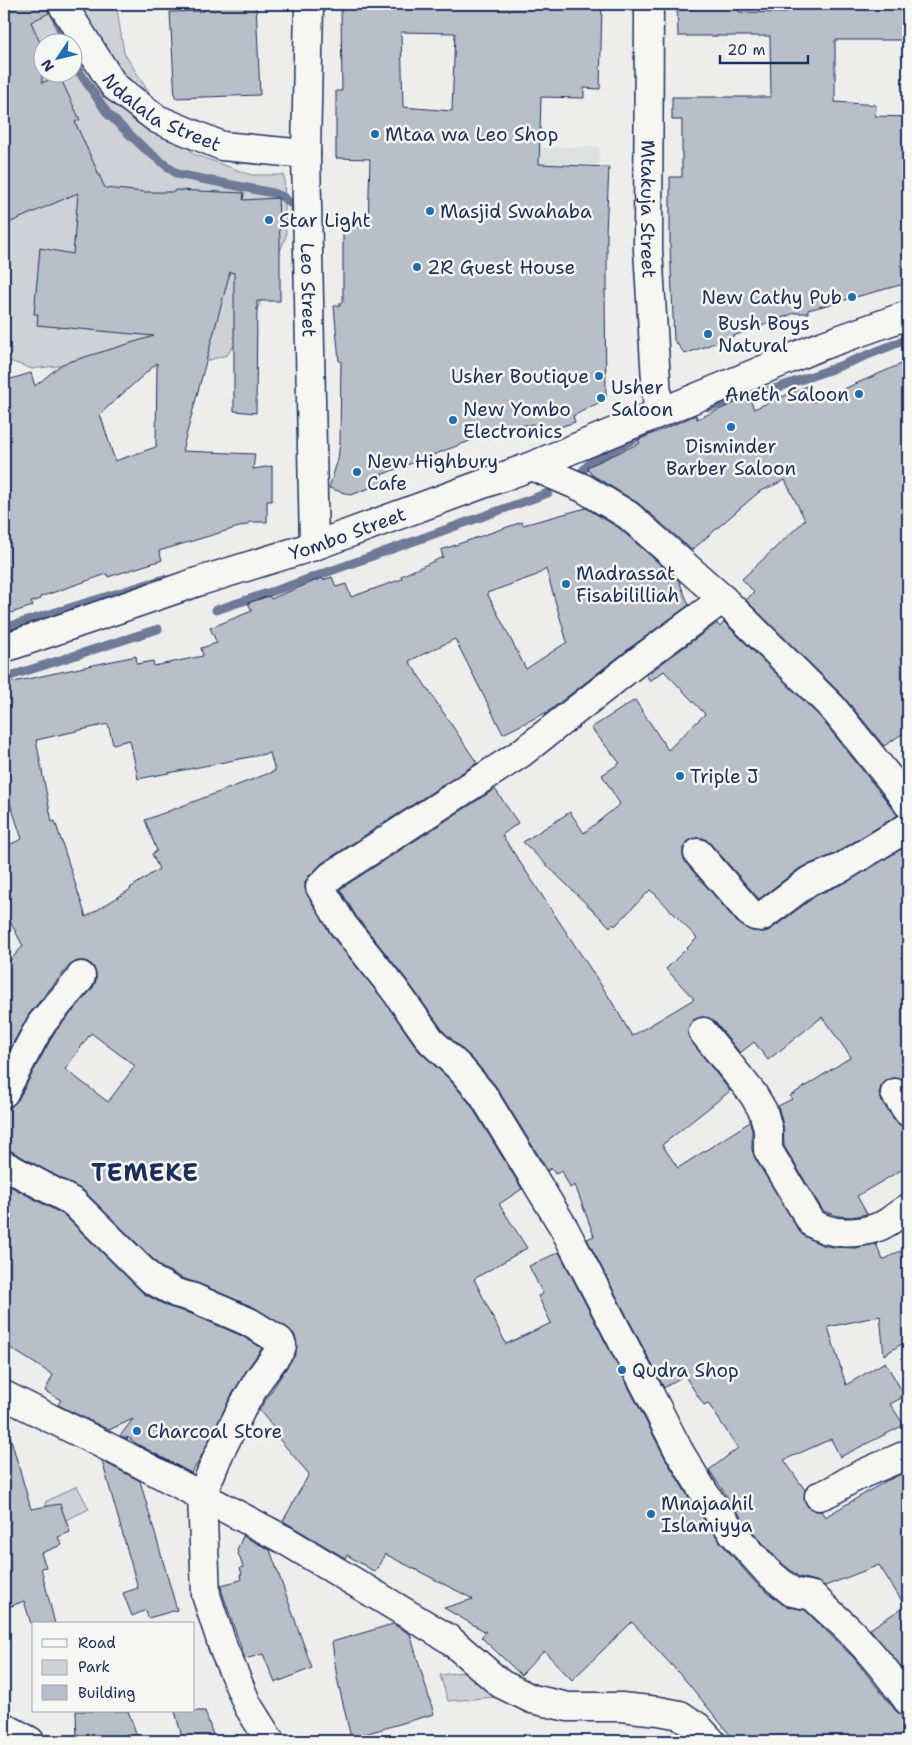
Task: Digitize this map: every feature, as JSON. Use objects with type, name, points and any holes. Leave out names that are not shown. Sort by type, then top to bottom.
[{"type":"street","name":"Ndalala Street","points":[[62,4],[114,86],[157,119],[222,146],[306,154]]},
{"type":"street","name":"Leo Street","points":[[309,4],[306,154],[314,546]]},
{"type":"street","name":"Mtakuja Street","points":[[648,4],[648,250],[658,413]]},
{"type":"street","name":"Yombo Street","points":[[4,648],[197,582],[314,546],[532,466],[818,347],[908,315]]},
{"type":"street","points":[[532,466],[583,488],[628,515],[723,599],[832,707],[908,804]]},
{"type":"street","points":[[723,599],[641,659],[520,754],[331,876],[320,887],[343,925],[394,989],[432,1042],[460,1068],[484,1095],[564,1228],[679,1451],[705,1494],[728,1525],[767,1570],[792,1592],[813,1596],[849,1630],[884,1668],[908,1701]]},
{"type":"street","points":[[698,853],[750,912],[755,916],[761,917],[809,881],[841,868],[908,827]]},
{"type":"street","points":[[4,1093],[40,1024],[80,976]]},
{"type":"street","points":[[703,1032],[753,1094],[763,1111],[768,1129],[768,1150],[812,1223],[822,1229],[833,1232],[861,1231],[879,1227],[908,1208]]},
{"type":"street","points":[[4,1165],[73,1202],[152,1280],[248,1322],[280,1341],[282,1345],[243,1406],[218,1456],[202,1495],[206,1595],[224,1650],[248,1706],[270,1741]]},
{"type":"street","points":[[4,1395],[202,1495],[284,1539],[449,1638],[501,1684],[532,1699],[568,1707],[621,1707],[680,1715],[698,1727],[711,1741]]},
{"type":"street","points":[[819,1496],[828,1494],[849,1480],[908,1454]]},
{"type":"street","points":[[4,1727],[30,1741]]},
{"type":"shaded area","points":[[495,147],[599,147],[599,164],[520,165]]},
{"type":"green space","points":[[4,4],[109,4],[117,10],[124,53],[153,99],[193,154],[251,175],[284,175],[286,236],[254,318],[227,355],[178,369],[129,357],[32,369],[4,359]]},
{"type":"green space","points":[[77,1486],[89,1509],[56,1525],[45,1502]]},
{"type":"green space","points":[[485,1669],[496,1697],[448,1701],[440,1675]]},
{"type":"building","points":[[4,4],[47,4],[49,13],[31,22],[35,32],[32,32],[32,82],[62,82],[80,120],[75,122],[105,188],[145,192],[174,192],[175,190],[244,193],[243,200],[278,198],[280,301],[257,301],[256,413],[234,411],[234,273],[230,272],[182,451],[255,454],[253,469],[272,466],[272,501],[267,501],[267,522],[249,522],[249,524],[159,551],[162,560],[108,577],[107,574],[40,597],[41,599],[31,602],[33,606],[4,615],[4,381],[31,373],[35,386],[62,364],[154,336],[37,325],[38,314],[34,314],[40,248],[73,254],[78,193],[4,225]],"holes":[[[157,363],[156,447],[115,461],[100,414]]]},
{"type":"building","points":[[204,4],[256,4],[260,95],[175,98],[170,12],[204,11]]},
{"type":"building","points":[[341,4],[602,4],[600,89],[584,88],[584,98],[541,97],[539,164],[609,167],[606,232],[607,290],[605,290],[606,399],[573,416],[575,422],[536,435],[533,424],[488,431],[488,434],[378,476],[381,484],[351,495],[329,488],[338,459],[340,443],[341,361],[339,361],[334,306],[340,306],[340,303],[343,302],[343,227],[368,227],[370,159],[336,158],[336,91],[342,91]],"holes":[[[401,32],[455,33],[452,111],[403,107]]]},
{"type":"building","points":[[677,4],[739,4],[739,12],[786,13],[786,4],[908,4],[908,40],[835,40],[835,102],[876,105],[875,116],[907,117],[908,283],[837,302],[837,304],[808,310],[808,313],[795,313],[685,354],[674,340],[670,245],[670,177],[682,177],[682,120],[672,120],[672,97],[771,97],[770,36],[678,36]]},
{"type":"building","points":[[908,361],[908,730],[884,746],[843,696],[746,600],[754,592],[742,579],[805,520],[785,480],[759,492],[692,550],[638,503],[591,474],[587,467],[640,443],[638,440],[696,415],[697,419],[749,397],[754,409],[807,386],[814,402]]},
{"type":"building","points":[[586,508],[619,528],[679,581],[689,605],[631,647],[549,711],[503,734],[455,639],[409,661],[477,763],[322,863],[305,882],[305,889],[331,935],[382,998],[419,1051],[449,1079],[470,1104],[522,1189],[499,1204],[527,1248],[474,1279],[506,1344],[551,1323],[538,1296],[543,1294],[529,1266],[559,1252],[665,1458],[692,1503],[721,1543],[755,1582],[782,1604],[805,1610],[854,1658],[896,1711],[901,1715],[908,1716],[908,1741],[735,1741],[687,1682],[632,1622],[572,1680],[544,1651],[521,1675],[481,1637],[486,1632],[444,1608],[473,1599],[385,1554],[375,1572],[347,1555],[345,1558],[283,1521],[309,1474],[279,1439],[281,1437],[259,1410],[296,1353],[294,1334],[288,1328],[255,1308],[182,1278],[161,1267],[84,1191],[4,1149],[4,1109],[12,1106],[18,1100],[54,1033],[92,989],[96,981],[96,973],[93,966],[86,961],[77,961],[70,965],[29,1014],[4,1060],[4,967],[23,946],[4,910],[4,847],[22,839],[9,800],[4,801],[4,684],[136,656],[137,664],[153,661],[154,666],[203,656],[201,648],[217,643],[210,628],[252,611],[248,603],[269,596],[271,599],[322,578],[323,580],[332,577],[336,587],[346,584],[351,597],[402,579],[401,576],[443,557],[441,550],[522,522],[523,525]],"holes":[[[546,569],[567,642],[526,669],[487,593],[537,575]],[[108,724],[113,744],[130,740],[138,779],[270,753],[275,771],[145,820],[157,851],[152,854],[159,869],[86,917],[55,821],[52,822],[36,740]],[[91,1033],[135,1066],[108,1102],[65,1069]]]},
{"type":"building","points":[[724,622],[820,717],[898,815],[834,854],[800,868],[759,899],[704,838],[688,841],[683,848],[683,856],[686,863],[737,922],[752,931],[764,932],[770,930],[817,895],[849,881],[908,845],[908,1085],[902,1079],[893,1078],[887,1080],[881,1086],[879,1094],[895,1121],[901,1126],[908,1127],[908,1166],[857,1196],[867,1214],[852,1217],[838,1216],[823,1211],[784,1146],[783,1125],[778,1106],[792,1099],[790,1096],[851,1057],[822,1017],[768,1060],[754,1042],[740,1053],[715,1022],[709,1018],[701,1017],[693,1020],[689,1026],[688,1034],[691,1041],[730,1091],[662,1145],[678,1168],[750,1122],[752,1150],[755,1158],[799,1231],[804,1236],[822,1245],[834,1247],[855,1248],[876,1244],[883,1260],[900,1251],[908,1266],[908,1340],[884,1355],[880,1316],[828,1327],[846,1385],[885,1362],[905,1396],[890,1404],[904,1425],[840,1457],[831,1439],[784,1460],[805,1490],[804,1500],[808,1507],[815,1511],[821,1511],[825,1517],[886,1481],[908,1471],[908,1675],[870,1629],[905,1606],[879,1565],[825,1586],[816,1581],[799,1577],[778,1560],[745,1523],[709,1470],[738,1448],[708,1403],[704,1405],[684,1375],[664,1388],[587,1239],[594,1236],[575,1185],[570,1188],[562,1171],[555,1174],[551,1168],[548,1171],[495,1085],[471,1057],[444,1032],[406,979],[356,916],[340,889],[495,789],[518,823],[502,835],[609,997],[632,1036],[694,999],[666,969],[697,938],[655,894],[650,890],[615,926],[613,924],[610,927],[523,842],[570,812],[584,833],[620,804],[602,775],[620,763],[591,728],[635,700],[668,750],[705,714],[664,671],[650,681],[646,675],[717,623],[720,627]]},
{"type":"building","points":[[4,1183],[64,1215],[144,1294],[169,1307],[189,1313],[242,1336],[262,1348],[230,1398],[198,1463],[191,1473],[127,1437],[128,1439],[120,1436],[133,1419],[109,1430],[58,1405],[61,1400],[45,1391],[53,1375],[4,1344]]},
{"type":"building","points":[[10,1436],[31,1509],[60,1504],[70,1532],[58,1537],[62,1545],[41,1553],[46,1567],[41,1568],[54,1622],[32,1622],[31,1624],[24,1601],[4,1609],[4,1437]]},
{"type":"building","points":[[102,1461],[140,1481],[177,1610],[148,1618],[146,1610],[132,1616],[123,1593],[138,1588]]},
{"type":"building","points":[[243,1536],[270,1550],[312,1668],[275,1683],[263,1654],[245,1659],[222,1592],[221,1585],[241,1580],[240,1568],[243,1567],[237,1550]]},
{"type":"building","points":[[393,1624],[410,1634],[434,1714],[351,1738],[337,1678],[332,1642]]},
{"type":"building","points":[[205,1711],[215,1741],[183,1741],[175,1712]]},
{"type":"building","points":[[76,1712],[128,1712],[139,1741],[77,1741]]},
{"type":"waterway","points":[[54,12],[61,32]]},
{"type":"waterway","points":[[82,76],[108,114],[144,148],[177,174],[273,193],[283,197],[294,206],[295,218]]},
{"type":"waterway","points":[[709,407],[768,391],[832,369],[908,339]]},
{"type":"waterway","points":[[577,477],[592,461],[651,430]]},
{"type":"waterway","points":[[216,610],[286,587],[548,493]]},
{"type":"waterway","points":[[4,628],[164,579]]},
{"type":"waterway","points":[[4,678],[158,629]]},
{"type":"place","name":"Mtaa wa Leo Shop","points":[[375,134]]},
{"type":"place","name":"Masjid Swahaba","points":[[430,211]]},
{"type":"place","name":"Star Light","points":[[269,220]]},
{"type":"place","name":"2R Guest House","points":[[417,267]]},
{"type":"place","name":"New Cathy Pub","points":[[852,297]]},
{"type":"place","name":"Bush Boys Natural","points":[[708,334]]},
{"type":"place","name":"Usher Boutique","points":[[599,376]]},
{"type":"place","name":"Aneth Saloon","points":[[859,394]]},
{"type":"place","name":"Usher Saloon","points":[[601,398]]},
{"type":"place","name":"New Yombo Electronics","points":[[453,420]]},
{"type":"place","name":"Disminder Barber Saloon","points":[[731,427]]},
{"type":"place","name":"New Highbury Cafe","points":[[357,472]]},
{"type":"place","name":"Madrassat Fisabililliah","points":[[566,584]]},
{"type":"place","name":"Triple J","points":[[680,776]]},
{"type":"place","name":"Qudra Shop","points":[[622,1370]]},
{"type":"place","name":"Charcoal Store","points":[[137,1431]]},
{"type":"place","name":"Mnajaahil Islamiyya","points":[[651,1514]]},
{"type":"district","name":"TEMEKE","points":[[145,1173]]}]
